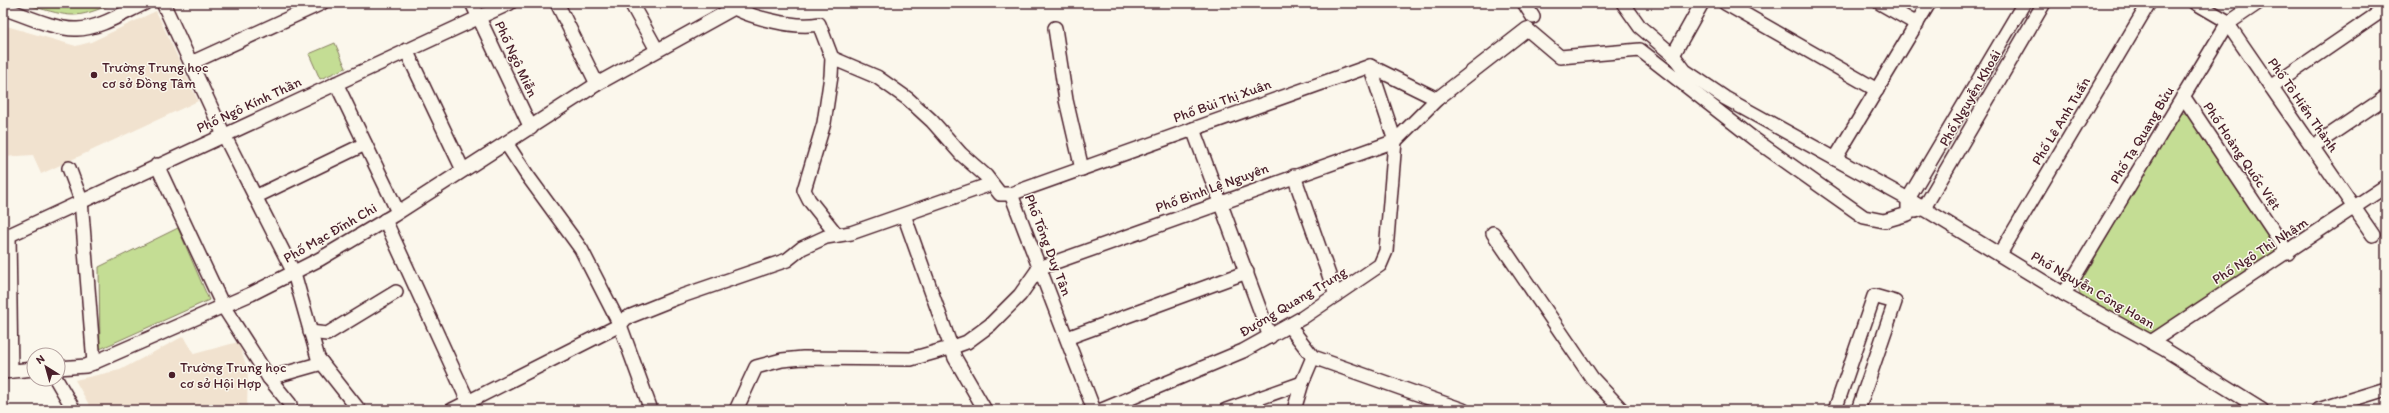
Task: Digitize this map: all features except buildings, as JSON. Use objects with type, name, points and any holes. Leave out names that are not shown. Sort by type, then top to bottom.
[{"type":"street","points":[[3,8],[63,28],[77,29],[91,27],[145,3]]},
{"type":"street","points":[[163,3],[224,135],[294,273],[318,358],[359,410]]},
{"type":"street","points":[[191,63],[322,3]]},
{"type":"street","name":"Phố Ngô Miễn","points":[[472,3],[531,128]]},
{"type":"street","name":"Phố Ngô Kính Thần","points":[[6,237],[81,200],[510,3]]},
{"type":"street","points":[[558,3],[597,84]]},
{"type":"street","points":[[631,3],[657,50]]},
{"type":"street","points":[[1524,3],[1533,16]]},
{"type":"street","name":"Phố Nguyễn Công Hoan","points":[[1623,3],[1640,27],[1673,55],[1685,71],[1724,98],[1924,208],[2064,294],[2151,342],[2262,410]]},
{"type":"street","points":[[1673,55],[1702,3]]},
{"type":"street","points":[[1725,3],[1877,90]]},
{"type":"street","points":[[1880,3],[1917,24]]},
{"type":"street","points":[[1835,159],[1929,3]]},
{"type":"street","name":"Phố Nguyễn Khoái","points":[[1908,199],[2024,3]]},
{"type":"street","name":"Phố Nguyễn Khoái","points":[[1924,208],[2044,3]]},
{"type":"street","name":"Phố Lê Anh Tuấn","points":[[2000,254],[2149,3]]},
{"type":"street","name":"Phố Tô Hiến Thành","points":[[2196,3],[2227,24],[2373,235]]},
{"type":"street","name":"Phố Tạ Quang Bửu","points":[[2064,294],[2227,24],[2258,3]]},
{"type":"street","points":[[734,5],[780,22],[808,26],[819,24],[832,58],[824,123],[804,190],[809,200],[836,235]]},
{"type":"street","name":"Phố Mạc Đĩnh Chi","points":[[66,367],[86,366],[94,363],[294,273],[398,212],[531,128],[597,84],[734,5]]},
{"type":"street","points":[[2271,87],[2386,8]]},
{"type":"street","points":[[1055,28],[1066,100],[1082,169]]},
{"type":"street","points":[[1370,66],[1395,141],[1437,99],[1527,29],[1560,57],[1640,50],[1754,138],[1864,217],[1884,221],[1924,208]]},
{"type":"street","points":[[406,50],[463,170]]},
{"type":"street","name":"Phố Tống Duy Tân","points":[[832,58],[877,77],[908,99],[932,121],[961,154],[986,176],[1000,194],[1011,194],[1094,410]]},
{"type":"street","points":[[1370,66],[1437,99]]},
{"type":"street","name":"Phố Bùi Thị Xuân","points":[[1011,194],[1370,66]]},
{"type":"street","points":[[336,83],[398,212]]},
{"type":"street","name":"Phố Hoàng Quốc Việt","points":[[2183,96],[2288,252]]},
{"type":"street","points":[[2312,147],[2386,97]]},
{"type":"street","points":[[1193,129],[1270,337]]},
{"type":"street","name":"Phố Bình Lệ Nguyên","points":[[1040,268],[1220,202],[1395,141]]},
{"type":"street","name":"Đường Quang Trung","points":[[1102,410],[1243,351],[1270,337],[1289,326],[1380,265],[1386,251],[1395,141]]},
{"type":"street","points":[[506,143],[526,175],[581,249],[620,325],[651,410]]},
{"type":"street","points":[[255,197],[365,144]]},
{"type":"street","points":[[157,166],[223,306],[269,378],[290,404]]},
{"type":"street","points":[[70,168],[81,200],[94,363]]},
{"type":"street","points":[[1294,176],[1336,295]]},
{"type":"street","points":[[452,410],[470,405],[620,325],[626,318],[676,298],[787,260],[802,248],[826,237],[851,233],[991,184]]},
{"type":"street","name":"Phố Ngô Thì Nhậm","points":[[2151,342],[2386,186]]},
{"type":"street","points":[[1908,199],[1908,214]]},
{"type":"street","points":[[904,215],[953,347],[955,358],[985,410]]},
{"type":"street","points":[[385,220],[470,405]]},
{"type":"street","points":[[1493,233],[1592,378],[1622,410]]},
{"type":"street","points":[[6,237],[7,371],[26,370]]},
{"type":"street","points":[[736,410],[756,366],[790,359],[910,359],[967,342],[990,325],[1020,295],[1040,268]]},
{"type":"street","points":[[1067,338],[1247,272]]},
{"type":"street","points":[[310,332],[327,334],[396,292]]},
{"type":"street","points":[[1834,410],[1874,296],[1895,302],[1858,410]]},
{"type":"street","points":[[1289,326],[1313,357],[1463,410]]},
{"type":"street","points":[[1294,410],[1302,383],[1313,357]]},
{"type":"street","points":[[269,378],[322,363]]},
{"type":"street","points":[[1226,410],[1302,383]]},
{"type":"street","points":[[61,387],[74,410]]},
{"type":"street","points":[[2318,410],[2386,389]]},
{"type":"shaded area","name":"Trường Trung học cơ sở Đồng Tâm","points":[[156,11],[198,101],[41,174],[33,155],[3,157],[3,25],[76,46],[91,42]]},
{"type":"shaded area","name":"Trường Trung học cơ sở Hội Hợp","points":[[184,336],[194,354],[238,342],[248,370],[247,410],[92,410],[75,380],[120,370]]},
{"type":"green space","points":[[32,3],[114,3],[90,12],[73,15],[56,13],[31,6]]},
{"type":"green space","points":[[335,43],[346,68],[320,79],[309,54]]},
{"type":"green space","points":[[2188,112],[2279,246],[2278,252],[2153,336],[2148,336],[2080,294],[2078,287],[2176,119],[2180,114]]},
{"type":"green space","points":[[178,228],[209,300],[100,349],[99,267]]},
{"type":"place","name":"Trường Trung học cơ sở Đồng Tâm","points":[[94,75]]},
{"type":"place","name":"Trường Trung học cơ sở Hội Hợp","points":[[172,375]]}]
